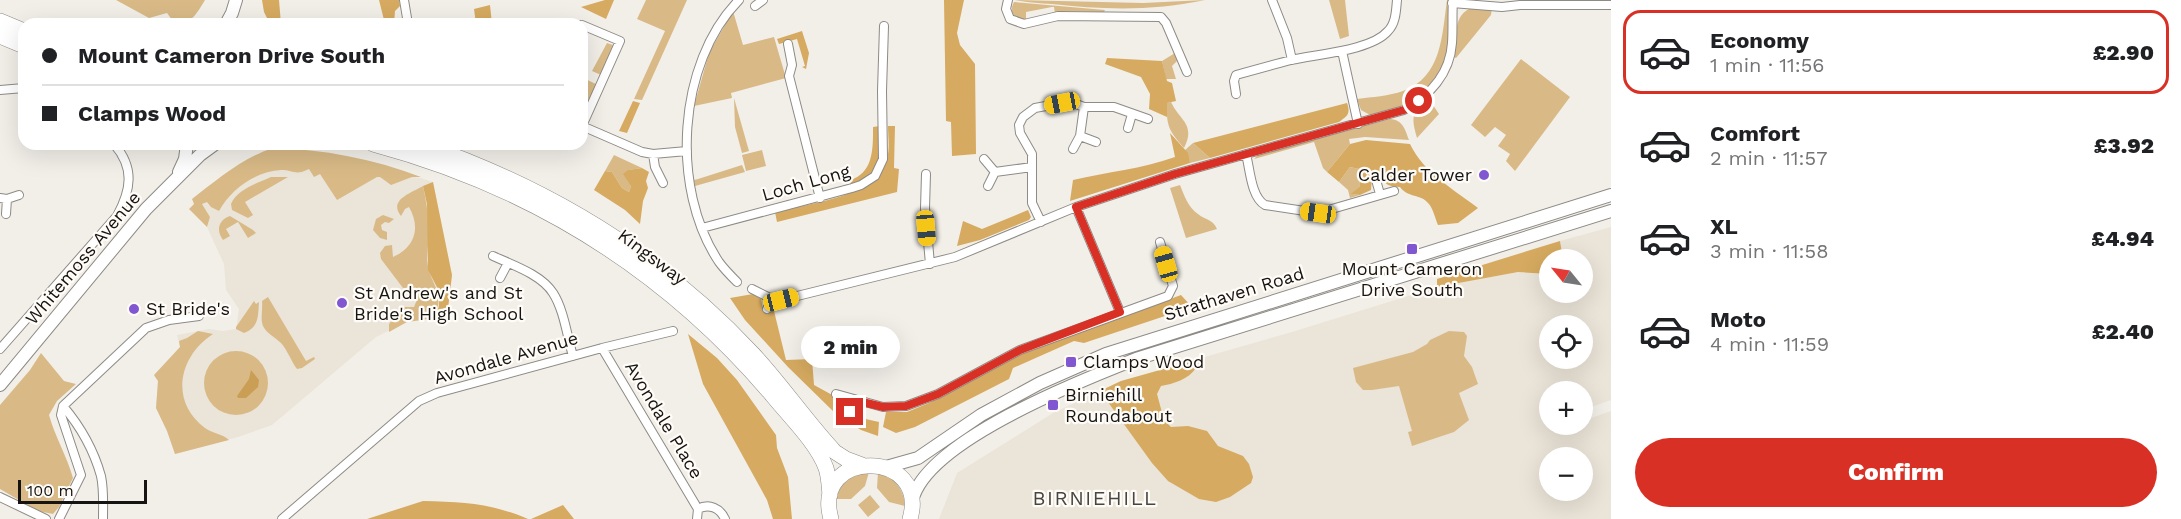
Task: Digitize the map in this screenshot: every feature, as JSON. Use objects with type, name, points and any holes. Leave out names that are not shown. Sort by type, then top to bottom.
[{"type":"highway","points":[[0,21],[18,28]]},
{"type":"highway","points":[[0,36],[18,44]]},
{"type":"highway","name":"Kingsway","points":[[394,150],[433,161],[512,193],[574,225],[642,271],[705,324],[765,387],[816,449],[825,467],[829,511]]},
{"type":"highway","name":"Kingsway","points":[[439,150],[519,182],[579,214],[633,249],[669,276],[754,354],[835,452],[862,465]]},
{"type":"highway","points":[[829,511],[842,476],[862,465],[874,464],[886,467],[901,477],[906,484],[912,501],[910,519]]},
{"type":"main road","points":[[231,18],[236,0]]},
{"type":"main road","name":"Whitemoss Avenue","points":[[173,184],[183,166],[186,150]]},
{"type":"main road","name":"Whitemoss Avenue","points":[[0,385],[146,209],[207,150]]},
{"type":"main road","name":"Strathaven Road","points":[[886,467],[918,458],[981,415],[1040,383],[1106,354],[1580,205],[1611,193]]},
{"type":"main road","name":"Strathaven Road","points":[[912,501],[915,490],[923,479],[955,450],[990,427],[1082,380],[1136,359],[1611,211]]},
{"type":"main road","points":[[1528,237],[1570,231],[1611,219]]},
{"type":"street","points":[[404,0],[407,18]]},
{"type":"street","points":[[737,282],[719,262],[702,228],[695,207],[687,150],[687,121],[702,58],[729,9],[739,0]]},
{"type":"street","points":[[755,6],[764,0]]},
{"type":"street","points":[[1008,0],[1006,9],[1010,19],[1024,24],[1058,16],[1161,17],[1166,23],[1187,72]]},
{"type":"street","points":[[1272,0],[1287,38],[1292,60]]},
{"type":"street","points":[[1236,94],[1234,81],[1236,75],[1292,60],[1342,51],[1373,41],[1388,31],[1393,23],[1397,0]]},
{"type":"street","points":[[752,289],[772,299],[781,300],[930,264],[955,257],[1076,207],[1175,174],[1404,110],[1432,90],[1444,71],[1452,46],[1453,2],[1502,7],[1611,5]]},
{"type":"street","name":"Loch Long","points":[[702,228],[820,198],[861,185],[875,176],[883,159],[884,26]]},
{"type":"street","points":[[588,27],[620,41],[588,113]]},
{"type":"street","points":[[788,44],[792,65],[789,76],[820,198]]},
{"type":"street","points":[[1342,51],[1358,124]]},
{"type":"street","points":[[0,90],[18,88]]},
{"type":"street","points":[[1041,222],[1032,203],[1032,154],[1020,133],[1019,125],[1023,117],[1035,108],[1062,103],[1084,107],[1114,107],[1148,119]]},
{"type":"street","points":[[1073,149],[1080,136],[1084,107]]},
{"type":"street","points":[[1128,128],[1132,114]]},
{"type":"street","points":[[588,129],[642,152],[653,154],[687,150]]},
{"type":"street","points":[[1080,136],[1096,142]]},
{"type":"street","points":[[0,349],[117,216],[127,198],[129,178],[124,160],[118,150]]},
{"type":"street","points":[[653,154],[655,167],[663,183]]},
{"type":"street","points":[[1246,154],[1256,194],[1260,202],[1265,205],[1318,213],[1394,191]]},
{"type":"street","points":[[984,159],[995,172]]},
{"type":"street","points":[[995,172],[1032,167]]},
{"type":"street","points":[[988,186],[995,172]]},
{"type":"street","points":[[926,174],[925,208],[930,264]]},
{"type":"street","points":[[1376,180],[1380,194]]},
{"type":"street","points":[[6,214],[4,199],[19,195]]},
{"type":"street","points":[[1076,207],[1120,312]]},
{"type":"street","points":[[836,394],[883,407],[906,406],[938,394],[1020,350],[1168,296],[1173,286],[1160,242]]},
{"type":"street","points":[[493,256],[537,278],[552,292],[559,306],[573,356]]},
{"type":"street","points":[[500,278],[508,263]]},
{"type":"street","points":[[767,309],[772,299]]},
{"type":"street","points":[[59,519],[81,476],[61,415],[63,406],[146,328],[169,320],[199,316]]},
{"type":"street","name":"Avondale Avenue","points":[[282,519],[420,401],[437,393],[674,331]]},
{"type":"street","name":"Avondale Place","points":[[602,348],[697,514],[704,506],[711,506],[725,519]]},
{"type":"street","points":[[850,412],[854,400]]},
{"type":"street","points":[[63,406],[76,421],[102,478],[104,519]]},
{"type":"street","points":[[0,497],[46,519]]},
{"type":"shaded area","points":[[116,0],[205,0],[192,18],[171,18],[167,13],[149,18]]},
{"type":"shaded area","points":[[262,0],[279,0],[280,18],[267,18]]},
{"type":"shaded area","points":[[379,0],[399,0],[400,6],[395,11],[394,18],[384,18]]},
{"type":"shaded area","points":[[605,0],[614,0],[606,19],[581,7]]},
{"type":"shaded area","points":[[646,0],[687,0],[642,100],[634,99],[665,31],[637,19]]},
{"type":"shaded area","points":[[944,0],[964,0],[957,33],[960,45],[975,64],[976,154],[952,156],[951,122],[946,121]]},
{"type":"shaded area","points":[[1015,0],[1143,3],[1205,0],[1167,6],[1129,8]]},
{"type":"shaded area","points":[[1329,0],[1345,0],[1349,36],[1340,39]]},
{"type":"shaded area","points":[[1447,0],[1450,0],[1448,49],[1442,68],[1435,79],[1417,96],[1395,109],[1370,115],[1361,110],[1357,99],[1403,91],[1416,85],[1426,76],[1438,53]]},
{"type":"shaded area","points":[[1014,2],[1105,10],[1104,12],[1066,11],[1055,14],[1054,7],[1052,7],[1026,12],[1026,20],[1022,20],[1012,13]]},
{"type":"shaded area","points":[[490,5],[491,18],[475,18],[474,9]]},
{"type":"shaded area","points":[[1473,7],[1492,8],[1491,15],[1456,58],[1454,57],[1458,21],[1466,11]]},
{"type":"shaded area","points":[[733,11],[743,45],[774,37],[786,78],[731,93],[732,98],[694,106],[709,53]]},
{"type":"shaded area","points":[[802,31],[809,53],[806,69],[802,67],[805,66],[797,39],[779,44],[777,39]]},
{"type":"shaded area","points":[[607,43],[613,45],[613,49],[601,75],[592,71]]},
{"type":"shaded area","points":[[1175,53],[1177,61],[1172,66],[1176,79],[1166,79],[1162,61]]},
{"type":"shaded area","points":[[1107,58],[1162,61],[1167,81],[1172,83],[1176,101],[1167,103],[1167,117],[1149,109],[1150,94],[1141,77],[1105,64]]},
{"type":"shaded area","points":[[1521,59],[1570,97],[1515,171],[1506,161],[1510,154],[1498,146],[1506,135],[1495,127],[1485,137],[1471,125]]},
{"type":"shaded area","points":[[588,80],[596,84],[588,104]]},
{"type":"shaded area","points":[[734,98],[749,151],[742,153],[735,127]]},
{"type":"shaded area","points":[[1429,99],[1439,114],[1417,138],[1414,116]]},
{"type":"shaded area","points":[[633,101],[640,103],[627,133],[619,131]]},
{"type":"shaded area","points":[[1171,102],[1188,128],[1184,148],[1168,123],[1167,103]]},
{"type":"shaded area","points":[[1347,103],[1348,114],[1339,122],[1210,158],[1193,143]]},
{"type":"shaded area","points":[[1390,119],[1401,123],[1409,140],[1365,137],[1349,139],[1350,144],[1327,172],[1323,168],[1314,142],[1254,159],[1258,155]]},
{"type":"shaded area","points":[[880,126],[880,155],[875,170],[862,181],[851,186],[850,180],[864,172],[868,165],[872,151],[873,127]]},
{"type":"shaded area","points":[[888,126],[895,126],[894,168],[899,169],[897,192],[777,222],[775,212],[840,196],[871,182],[881,172],[887,159]]},
{"type":"shaded area","points":[[1170,133],[1188,153],[1190,163],[1070,201],[1073,180],[1175,157]]},
{"type":"shaded area","points":[[1366,140],[1410,144],[1431,172],[1478,208],[1458,223],[1438,225],[1425,200],[1407,193],[1400,187],[1388,185],[1381,176],[1372,178],[1371,190],[1360,195],[1351,194],[1360,186],[1359,169],[1350,167],[1339,182],[1327,172],[1350,144]]},
{"type":"shaded area","points":[[1193,143],[1210,158],[1190,163],[1185,150]]},
{"type":"shaded area","points":[[310,150],[385,165],[421,177],[412,177],[391,185],[377,177],[337,200],[320,174],[314,177],[309,169],[297,172],[272,171],[254,178],[237,189],[219,211],[207,202],[202,204],[210,217],[207,227],[189,209],[194,204],[192,199],[220,177],[262,152]]},
{"type":"shaded area","points":[[762,150],[766,166],[746,171],[742,155]]},
{"type":"shaded area","points":[[614,155],[642,168],[629,170],[631,186],[629,192],[622,188],[612,172],[605,171]]},
{"type":"shaded area","name":"St Andrew's and St Bride's High School","points":[[291,163],[421,178],[433,182],[452,275],[447,317],[407,322],[376,337],[272,425],[175,454],[156,408],[158,381],[154,376],[180,347],[177,335],[209,329],[223,331],[236,329],[239,309],[226,290],[224,264],[207,227],[210,217],[202,204],[253,173]]},
{"type":"shaded area","points":[[742,165],[745,172],[695,186],[694,180]]},
{"type":"shaded area","points":[[1350,167],[1359,169],[1360,186],[1352,194],[1360,195],[1350,198],[1348,190],[1339,182]]},
{"type":"shaded area","points":[[642,168],[649,172],[640,224],[625,210],[594,190],[605,171],[612,172],[622,188],[629,192],[631,186],[623,174],[628,170]]},
{"type":"shaded area","points":[[271,177],[288,177],[245,202],[253,215],[248,218],[232,210],[231,204],[238,194]]},
{"type":"shaded area","points":[[433,182],[452,275],[447,317],[435,318],[439,306],[439,291],[428,270],[427,204],[423,186]]},
{"type":"shaded area","points":[[1180,185],[1192,208],[1213,223],[1217,229],[1186,238],[1170,188]]},
{"type":"shaded area","points":[[423,186],[429,226],[427,260],[438,294],[438,308],[435,318],[407,322],[389,332],[389,324],[403,307],[414,307],[418,297],[413,289],[403,288],[381,259],[380,253],[385,246],[392,245],[393,257],[411,242],[415,229],[413,215],[409,207],[401,216],[397,206],[407,194]]},
{"type":"shaded area","points":[[1028,210],[1031,217],[1029,220],[980,240],[957,246],[963,221],[982,229]]},
{"type":"shaded area","points":[[383,215],[394,219],[381,225],[382,230],[387,232],[387,240],[380,238],[373,230],[376,219]]},
{"type":"shaded area","points":[[230,216],[256,233],[248,238],[238,222],[226,229],[230,236],[223,240],[219,233],[219,226]]},
{"type":"shaded area","points":[[1611,227],[1611,400],[1593,406],[1593,381],[1539,381],[1539,435],[1593,435],[1593,417],[1611,411],[1611,519],[939,519],[957,473],[1053,413],[1121,381],[1437,287],[1518,272],[1539,273],[1539,303],[1593,303],[1593,249],[1561,249],[1560,241]]},
{"type":"shaded area","points":[[1560,241],[1561,249],[1539,249],[1539,273],[1518,272],[1437,287],[1437,279]]},
{"type":"shaded area","points":[[753,294],[761,299],[763,310],[774,311],[786,360],[812,359],[814,385],[845,402],[848,415],[879,422],[878,436],[861,430],[837,415],[788,367],[745,320],[730,298]]},
{"type":"shaded area","points":[[1181,295],[1192,307],[1084,343],[1074,341],[1013,368],[1009,379],[915,427],[896,433],[883,427],[886,412],[907,412],[929,403],[1011,358]]},
{"type":"shaded area","points":[[268,297],[306,361],[314,357],[315,359],[302,368],[297,369],[283,346],[263,326],[262,301]]},
{"type":"shaded area","points":[[254,301],[256,304],[259,302],[257,321],[253,328],[244,333],[236,327]]},
{"type":"shaded area","points":[[198,331],[213,334],[201,343],[186,366],[183,392],[186,405],[205,428],[229,440],[175,454],[156,408],[158,381],[154,375],[180,347],[179,341]]},
{"type":"shaded area","points":[[1449,331],[1464,332],[1467,336],[1464,356],[1472,367],[1478,384],[1459,393],[1469,420],[1454,432],[1412,446],[1408,432],[1412,431],[1399,386],[1363,390],[1356,382],[1353,368],[1413,352]]},
{"type":"shaded area","points":[[688,334],[717,358],[737,380],[776,435],[777,448],[788,477],[792,519],[773,519],[767,500],[703,384]]},
{"type":"shaded area","points":[[230,351],[242,351],[259,360],[266,371],[268,383],[266,395],[259,406],[242,415],[230,415],[218,410],[209,401],[204,389],[204,377],[209,365],[218,356]]},
{"type":"shaded area","points":[[41,353],[64,381],[76,384],[57,401],[49,415],[73,478],[59,507],[53,514],[38,511],[0,489],[0,405],[30,370]]},
{"type":"shaded area","points":[[1192,361],[1196,368],[1193,372],[1171,384],[1161,386],[1157,394],[1164,420],[1171,427],[1188,426],[1207,431],[1218,446],[1243,456],[1249,464],[1253,477],[1251,483],[1230,497],[1216,502],[1199,499],[1168,481],[1152,463],[1100,391],[1121,381]]},
{"type":"shaded area","points":[[251,370],[259,380],[258,387],[246,398],[238,398],[237,396],[249,379]]},
{"type":"shaded area","points":[[869,472],[865,486],[851,499],[836,499],[844,483],[856,475]]},
{"type":"shaded area","points":[[878,472],[889,477],[897,485],[903,494],[905,506],[889,502],[877,488]]},
{"type":"shaded area","points":[[870,495],[880,507],[868,517],[858,505]]},
{"type":"shaded area","points":[[423,501],[477,504],[528,519],[367,519]]},
{"type":"shaded area","points":[[563,505],[574,519],[531,519]]},
{"type":"place","name":"Calder Tower","points":[[1484,175]]},
{"type":"place","name":"Mount Cameron Drive South","points":[[1412,249]]},
{"type":"place","name":"St Andrew's and St Bride's High School","points":[[342,303]]},
{"type":"place","name":"St Bride's","points":[[134,309]]},
{"type":"place","name":"Clamps Wood","points":[[1071,362]]},
{"type":"place","name":"Birniehill Roundabout","points":[[1053,405]]},
{"type":"district","name":"BIRNIEHILL","points":[[1095,498]]},
{"type":"route","points":[[850,412],[854,400],[883,407],[906,406],[938,394],[1020,350],[1120,312],[1076,207],[1175,174],[1404,110],[1419,101]]}]
